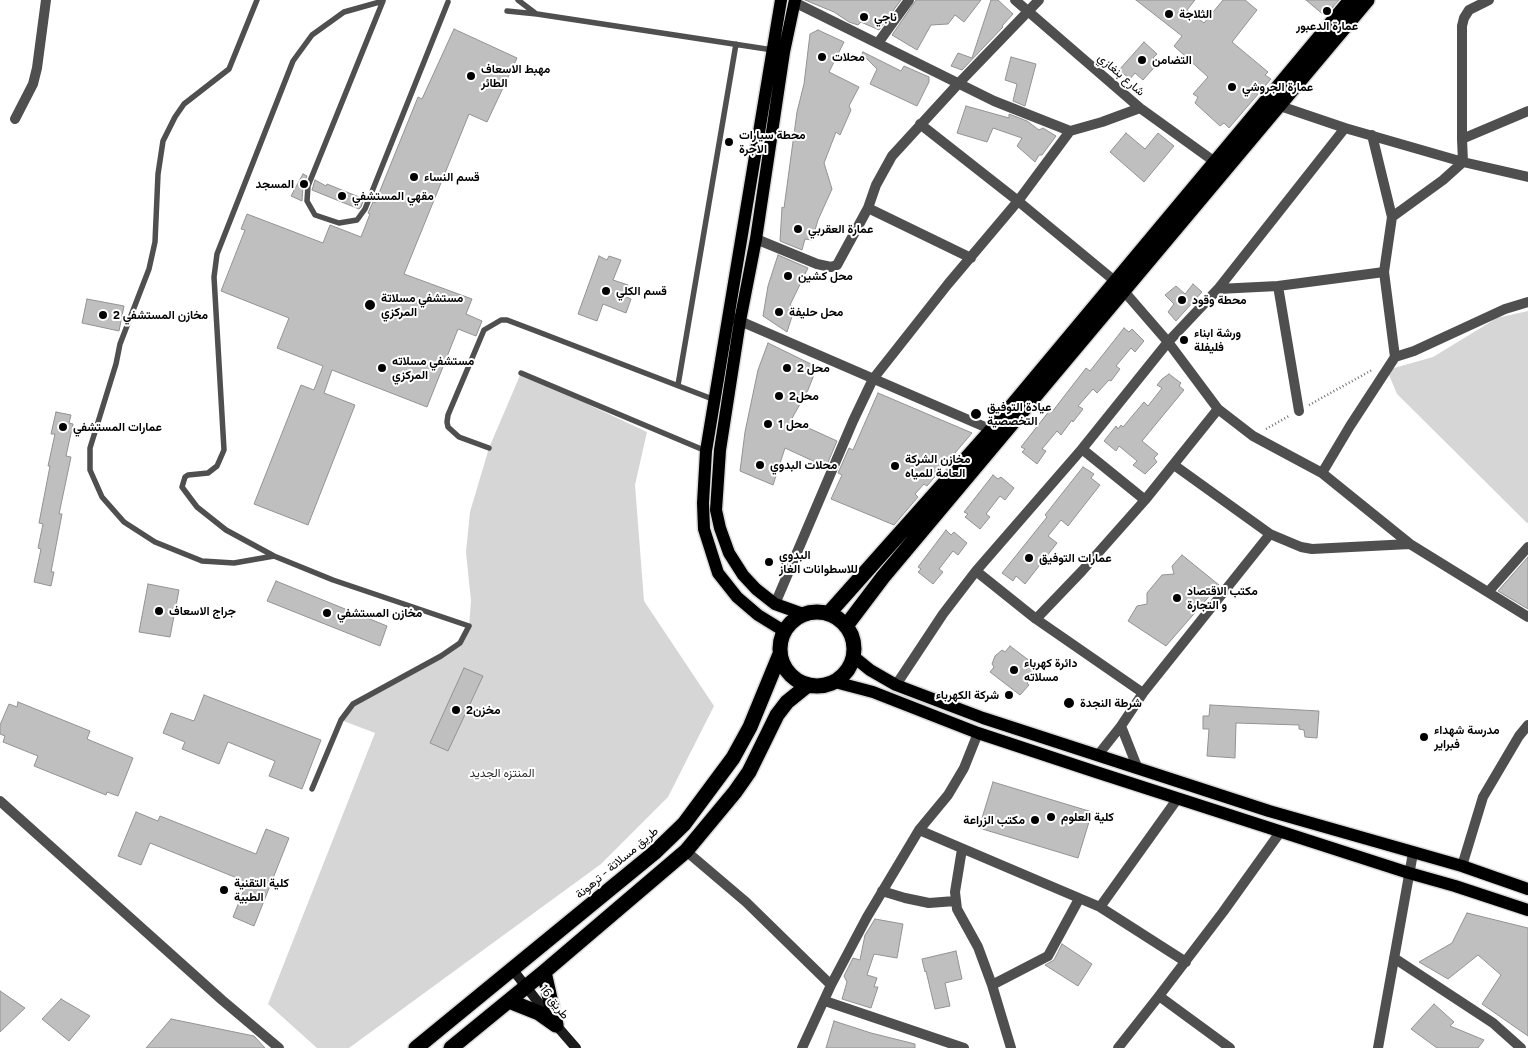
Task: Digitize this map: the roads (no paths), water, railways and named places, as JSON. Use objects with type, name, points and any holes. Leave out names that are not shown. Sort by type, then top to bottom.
[{"type":"highway","points":[[846,626],[883,577],[1120,286],[1215,162],[1351,0]]},
{"type":"highway","points":[[829,613],[1280,106],[1367,0]]},
{"type":"highway","points":[[820,612],[829,613],[846,626],[853,640],[854,657],[850,667],[835,682],[822,686],[808,685],[795,679],[785,668],[780,654],[780,642],[784,631],[792,621],[804,614],[820,612]]},
{"type":"highway","name":"طريق مسلاتة - ترهونة","points":[[416,1048],[654,853],[684,824],[733,758],[750,727],[780,654]]},
{"type":"highway","points":[[451,1048],[544,972],[686,851],[736,792],[749,772],[777,715],[787,702],[808,685]]},
{"type":"highway","points":[[544,972],[556,1025]]},
{"type":"highway","points":[[509,1001],[539,1013],[556,1025]]},
{"type":"main road","points":[[734,318],[756,239],[779,51],[781,0]]},
{"type":"main road","points":[[794,1],[779,51],[721,402],[716,510],[729,553],[743,575],[756,589],[776,604],[804,614]]},
{"type":"main road","points":[[721,402],[706,451],[703,503],[704,529],[718,573],[736,597],[758,615],[784,631]]},
{"type":"main road","points":[[854,657],[870,670],[896,685],[983,718],[1269,811],[1462,866],[1528,889]]},
{"type":"main road","points":[[835,682],[873,692],[978,733],[1528,910]]},
{"type":"street","points":[[15,119],[33,84],[37,68],[46,0]]},
{"type":"street","points":[[878,43],[909,0]]},
{"type":"street","name":"شارع بنغازي","points":[[1016,0],[1140,108],[1215,162]]},
{"type":"street","points":[[756,239],[817,264],[831,267],[837,265],[868,208],[876,185],[892,156],[920,124],[1039,0]]},
{"type":"street","points":[[1463,162],[1462,26],[1469,10],[1489,0]]},
{"type":"street","points":[[794,1],[994,101],[1070,131],[1140,108]]},
{"type":"street","points":[[1280,106],[1345,128],[1463,162],[1528,176]]},
{"type":"street","points":[[1462,139],[1528,111]]},
{"type":"street","points":[[920,124],[1018,201],[1120,286],[1168,342],[1218,409],[1253,436],[1322,473],[1410,544],[1489,591],[1528,617]]},
{"type":"street","points":[[896,685],[943,614],[976,571],[1082,449],[1168,342],[1218,289],[1345,128]]},
{"type":"street","points":[[776,604],[872,378],[1018,201],[1070,131]]},
{"type":"street","points":[[1372,135],[1392,217],[1384,272],[1395,357]]},
{"type":"street","points":[[1392,217],[1443,180],[1463,162]]},
{"type":"street","points":[[868,208],[971,258]]},
{"type":"street","points":[[1218,289],[1278,286],[1384,272]]},
{"type":"street","points":[[1278,286],[1298,412]]},
{"type":"street","points":[[1322,473],[1395,357],[1414,351],[1505,309],[1528,302]]},
{"type":"street","points":[[734,318],[992,430]]},
{"type":"street","points":[[1036,619],[1145,500],[1218,409]]},
{"type":"street","points":[[1082,449],[1145,500]]},
{"type":"street","points":[[1174,464],[1270,534],[1301,547],[1312,549],[1410,544]]},
{"type":"street","points":[[1098,755],[1121,726],[1143,693],[1270,534]]},
{"type":"street","points":[[1489,591],[1528,546]]},
{"type":"street","points":[[976,571],[1036,619],[1143,693]]},
{"type":"street","points":[[1462,866],[1483,797],[1519,736],[1528,725]]},
{"type":"street","points":[[1121,726],[1138,769]]},
{"type":"street","points":[[802,1048],[831,985],[882,891],[918,830],[948,795],[964,768],[978,733]]},
{"type":"street","points":[[1100,907],[1178,798]]},
{"type":"street","points":[[0,801],[222,1000],[279,1048]]},
{"type":"street","points":[[918,830],[1100,907],[1186,962]]},
{"type":"street","points":[[1118,1048],[1186,962],[1281,831]]},
{"type":"street","points":[[962,849],[955,892],[957,910],[978,946],[1011,1048]]},
{"type":"street","points":[[686,851],[746,902],[831,985]]},
{"type":"street","points":[[1378,1048],[1413,853]]},
{"type":"street","points":[[882,891],[929,903],[955,901]]},
{"type":"street","points":[[992,986],[1048,956],[1079,899]]},
{"type":"street","points":[[1394,958],[1493,1023],[1520,1048]]},
{"type":"street","name":"طريق 16","points":[[513,970],[576,1048]]},
{"type":"street","points":[[1159,996],[1230,1048]]},
{"type":"street","points":[[825,1001],[964,1048]]},
{"type":"lane","points":[[257,0],[229,69],[184,104],[174,117],[163,141],[158,174],[155,242],[149,270],[120,344],[116,364],[90,448],[90,470],[102,497],[124,522],[155,542],[202,561],[234,563],[274,556]]},
{"type":"lane","points":[[518,0],[537,14]]},
{"type":"lane","points":[[312,789],[341,720],[353,704],[442,656],[460,643],[469,626],[333,580],[274,556],[226,530],[197,507],[182,488],[183,481],[188,475],[208,473],[217,466],[224,450],[214,277],[217,254],[293,61],[312,35],[344,12],[383,1],[308,186],[307,201],[315,215],[338,223],[357,220],[365,210],[448,2]]},
{"type":"lane","points":[[506,12],[537,14],[779,51]]},
{"type":"lane","points":[[678,385],[736,44]]},
{"type":"lane","points":[[489,448],[459,437],[448,427],[447,422],[448,415],[484,330],[501,320],[507,320],[721,402]]},
{"type":"lane","points":[[521,373],[706,451]]},
{"type":"place","name":"عمارة الدعبور","points":[[1327,11]]},
{"type":"place","name":"الثلاجة","points":[[1169,14]]},
{"type":"place","name":"ناجي","points":[[864,17]]},
{"type":"place","name":"محلات","points":[[822,57]]},
{"type":"place","name":"التضامن","points":[[1142,60]]},
{"type":"place","name":"مهبط الاسعاف الطائر","points":[[471,76]]},
{"type":"place","name":"عمارة الجروشي","points":[[1232,87]]},
{"type":"place","name":"محطة سيارات الاجرة","points":[[729,142]]},
{"type":"place","name":"قسم النساء","points":[[414,177]]},
{"type":"place","name":"المسجد","points":[[304,184]]},
{"type":"place","name":"مقهي المستشفي","points":[[342,196]]},
{"type":"place","name":"عمارة العقربي","points":[[798,229]]},
{"type":"place","name":"محل كشين","points":[[788,276]]},
{"type":"place","name":"قسم الكلي","points":[[606,291]]},
{"type":"place","name":"محطة وقود","points":[[1182,300]]},
{"type":"place","name":"مستشفي مسلاتة المركزي","points":[[370,305]]},
{"type":"place","name":"محل حليفة","points":[[779,312]]},
{"type":"place","name":"مخازن المستشفي 2","points":[[103,315]]},
{"type":"place","name":"ورشة ابناء فليفلة","points":[[1184,340]]},
{"type":"place","name":"مستشفي مسلاته المركزي","points":[[382,368]]},
{"type":"place","name":"محل 2","points":[[787,368]]},
{"type":"place","name":"محل2","points":[[779,396]]},
{"type":"place","name":"عيادة التوفيق التخصصية","points":[[976,414]]},
{"type":"place","name":"محل 1","points":[[768,424]]},
{"type":"place","name":"عمارات المستشفي","points":[[63,427]]},
{"type":"place","name":"محلات البدوي","points":[[760,465]]},
{"type":"place","name":"مخازن الشركة العامة للمياه","points":[[895,466]]},
{"type":"place","name":"عمارات التوفيق","points":[[1029,558]]},
{"type":"place","name":"البدوي للاسطوانات الغاز","points":[[769,562]]},
{"type":"place","name":"مكتب الاقتصاد و التجارة","points":[[1177,598]]},
{"type":"place","name":"جراج الاسعاف","points":[[159,611]]},
{"type":"place","name":"مخازن المستشفي","points":[[327,613]]},
{"type":"place","name":"دائرة كهرباء مسلاته","points":[[1014,670]]},
{"type":"place","name":"شركة الكهرباء","points":[[1009,695]]},
{"type":"place","name":"شرطة النجدة","points":[[1069,703]]},
{"type":"place","name":"مخزن2","points":[[456,710]]},
{"type":"place","name":"مدرسة شهداء فبراير","points":[[1424,737]]},
{"type":"place","name":"كلية العلوم","points":[[1051,817]]},
{"type":"place","name":"مكتب الزراعة","points":[[1035,820]]},
{"type":"place","name":"كلية التقنية الطبية","points":[[224,890]]},
{"type":"park label","name":"المنتزه الجديد","points":[[502,773]]}]
